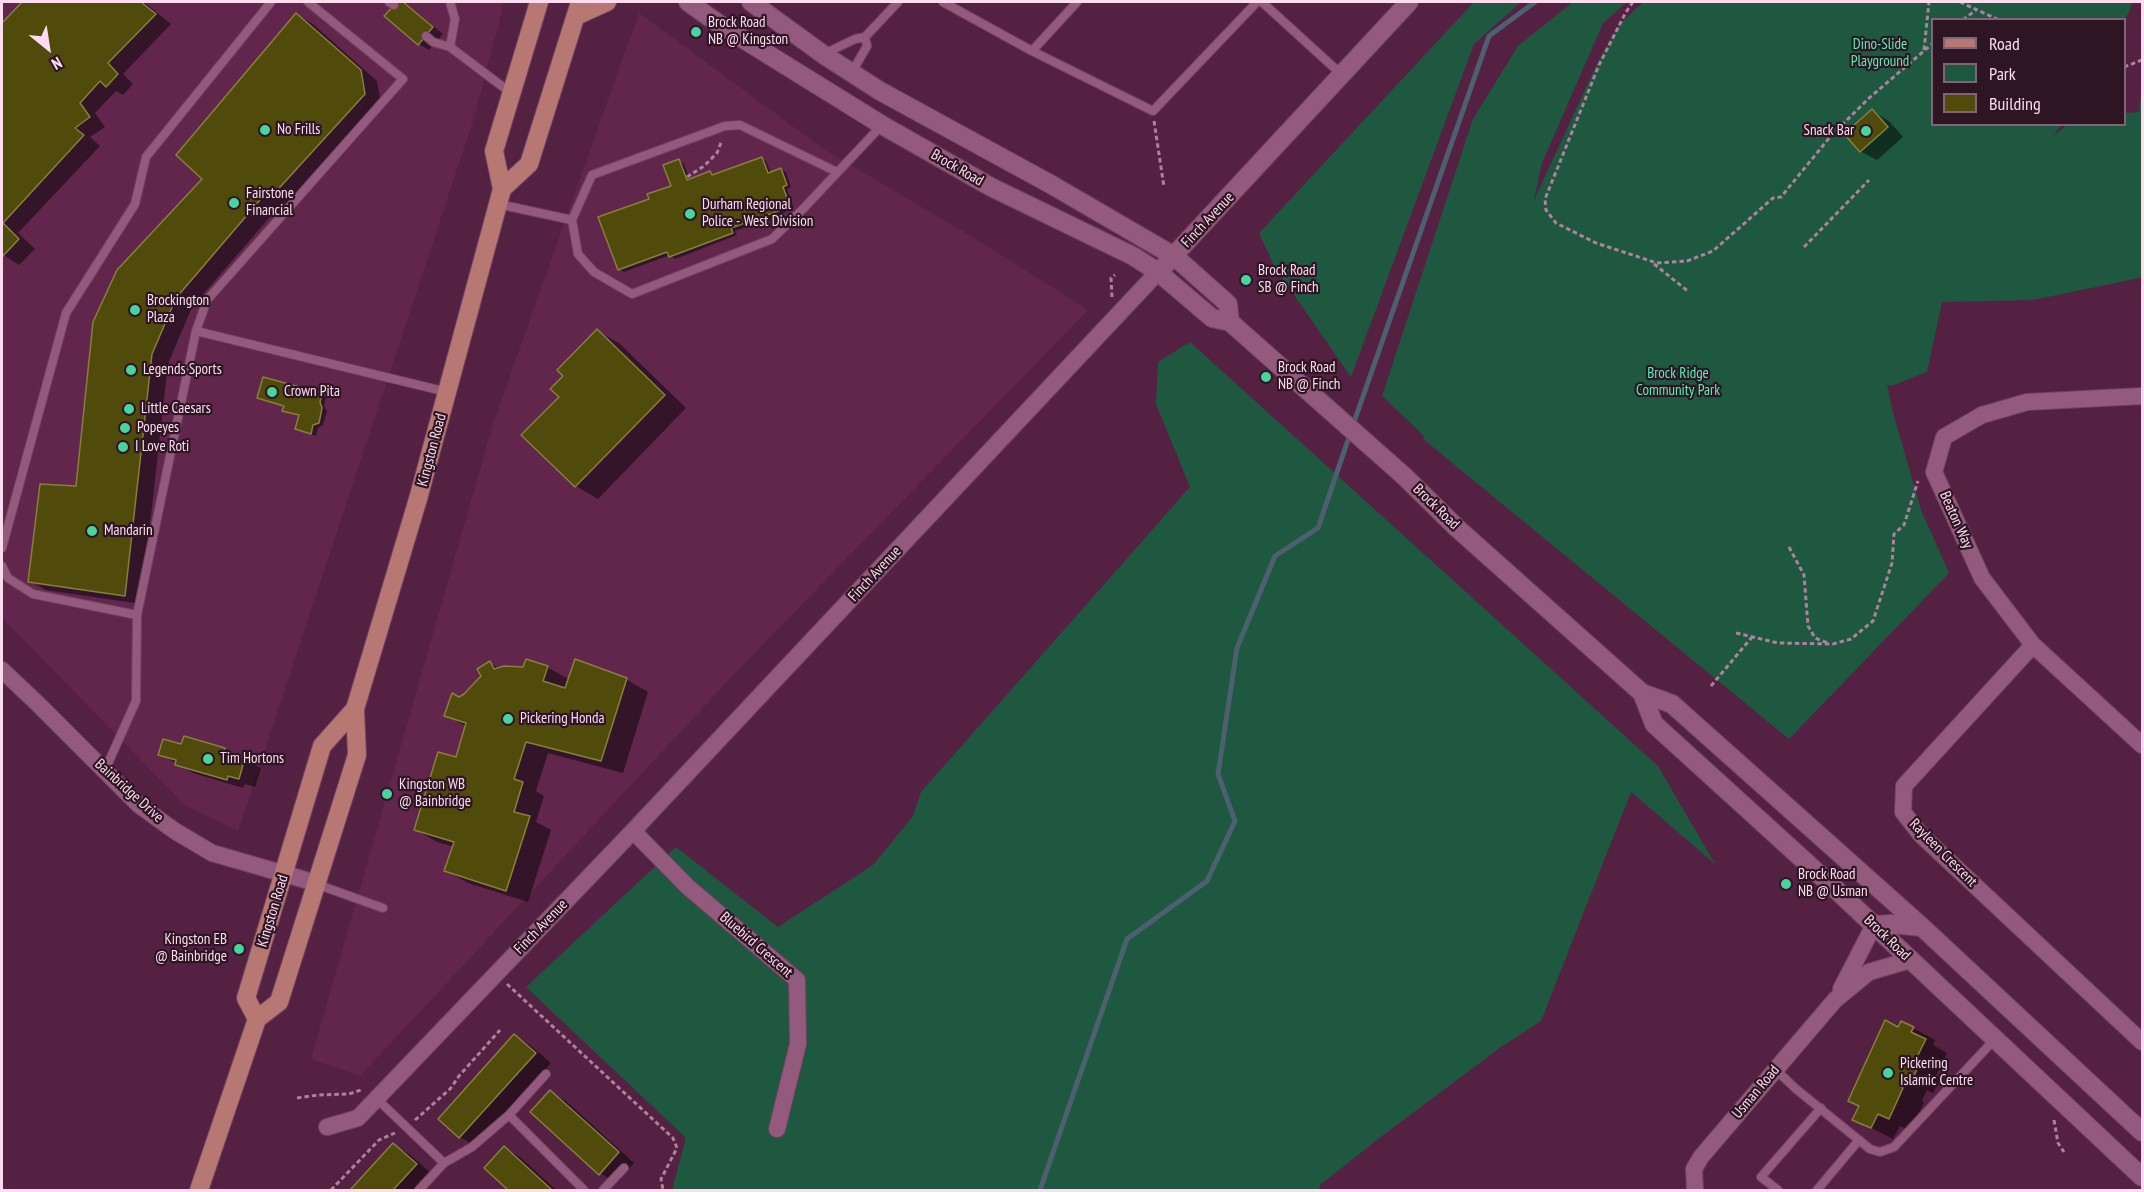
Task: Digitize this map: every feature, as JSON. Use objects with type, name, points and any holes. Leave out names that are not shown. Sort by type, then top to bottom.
[{"type":"main road","name":"Kingston Road","points":[[199,1191],[258,1019],[279,1002],[357,755],[355,709],[418,499],[500,197],[494,151],[539,2]]},
{"type":"main road","points":[[500,197],[529,164],[578,9],[607,2]]},
{"type":"main road","name":"Brock Road","points":[[688,2],[718,24],[882,125],[991,187],[1133,256],[1158,272],[1212,318],[1230,322],[1404,476],[1457,528],[1642,693],[1672,704],[1922,927],[2142,1132]]},
{"type":"main road","name":"Brock Road","points":[[751,2],[824,55],[880,91],[1052,185],[1174,256],[1228,304],[1230,322]]},
{"type":"main road","name":"Finch Avenue","points":[[1158,272],[1409,2]]},
{"type":"main road","name":"Brock Road","points":[[1642,693],[1654,724],[1874,925],[2142,1177]]},
{"type":"main road","name":"Kingston Road","points":[[258,1019],[246,998],[322,746],[355,709]]},
{"type":"main road","points":[[1874,925],[1922,927]]},
{"type":"street","name":"Finch Avenue","points":[[327,1127],[358,1118],[377,1099],[633,831],[1158,272]]},
{"type":"street","name":"Beaton Way","points":[[2142,396],[2027,402],[1982,415],[1944,437],[1934,472],[1982,578],[2033,645],[2142,745]]},
{"type":"street","name":"Rayleen Crescent","points":[[2033,645],[1904,786],[1903,812],[1921,835],[2142,1042]]},
{"type":"street","name":"Bainbridge Drive","points":[[2,670],[139,805],[175,831],[212,853],[316,884]]},
{"type":"street","name":"Bluebird Crescent","points":[[633,831],[688,886],[797,980],[798,1044],[777,1129]]},
{"type":"street","name":"Usman Road","points":[[1834,1000],[1874,925]]},
{"type":"street","name":"Usman Road","points":[[1695,1191],[1694,1169],[1701,1157],[1834,1000],[1869,972],[1910,960]]},
{"type":"lane","points":[[2,548],[66,313],[135,204],[146,157],[271,2]]},
{"type":"lane","points":[[105,770],[136,701],[137,615],[196,331],[207,300],[403,79],[308,2]]},
{"type":"lane","points":[[450,2],[456,19],[450,47]]},
{"type":"lane","points":[[824,55],[855,39],[865,37],[898,2]]},
{"type":"lane","points":[[943,2],[1032,51],[1153,111],[1257,2]]},
{"type":"lane","points":[[1032,51],[1077,2]]},
{"type":"lane","points":[[1262,2],[1341,74]]},
{"type":"lane","points":[[426,36],[433,42],[450,47],[511,93]]},
{"type":"lane","points":[[852,72],[867,46],[865,37]]},
{"type":"lane","points":[[837,171],[740,125],[725,126],[592,175],[572,220],[578,254],[594,272],[632,294],[772,239],[882,125]]},
{"type":"lane","points":[[500,197],[572,220]]},
{"type":"lane","points":[[196,331],[447,392]]},
{"type":"lane","points":[[2,566],[8,578],[33,594],[137,615]]},
{"type":"lane","points":[[316,884],[383,908]]},
{"type":"lane","points":[[1775,1069],[1870,1149],[1880,1152],[1894,1147],[1995,1039]]},
{"type":"lane","points":[[419,1191],[444,1163],[472,1147],[509,1115],[546,1074]]},
{"type":"lane","points":[[377,1099],[444,1163]]},
{"type":"lane","points":[[1778,1191],[1761,1177],[1821,1108]]},
{"type":"lane","points":[[509,1115],[584,1191]]},
{"type":"lane","points":[[1817,1191],[1859,1140]]},
{"type":"lane","points":[[603,1191],[624,1168]]},
{"type":"path","points":[[1633,2],[1599,65],[1545,199],[1546,210],[1556,223],[1596,243],[1657,264],[1687,261],[1713,251],[1773,198],[1781,197],[1830,137],[1868,99],[1931,45]]},
{"type":"path","points":[[1924,51],[1929,2]]},
{"type":"path","points":[[1960,2],[1995,18]]},
{"type":"path","points":[[1966,18],[1977,9]]},
{"type":"path","points":[[2126,66],[2142,60]]},
{"type":"path","points":[[1153,111],[1164,188]]},
{"type":"path","points":[[687,177],[704,166],[717,153],[725,126]]},
{"type":"path","points":[[1804,247],[1869,180]]},
{"type":"path","points":[[1650,261],[1689,292]]},
{"type":"path","points":[[1736,633],[1778,643],[1833,644],[1851,639],[1873,621],[1892,563],[1894,534],[1904,525],[1919,479]]},
{"type":"path","points":[[1789,547],[1804,575],[1808,626],[1815,638],[1833,644]]},
{"type":"path","points":[[1712,686],[1752,637]]},
{"type":"path","points":[[496,974],[673,1138],[677,1148],[661,1179],[663,1191]]},
{"type":"path","points":[[331,1191],[379,1140],[407,1128],[450,1089],[500,1030]]},
{"type":"shaded area","points":[[2,2],[504,2],[474,118],[238,831],[186,806],[2,618]]},
{"type":"shaded area","points":[[639,13],[825,150],[971,236],[1088,310],[739,669],[360,1076],[311,1059],[494,421]]},
{"type":"green space","points":[[1474,2],[1521,2],[1474,44],[1351,377],[1274,266],[1259,233]]},
{"type":"green space","name":"Brock Ridge Community Park","points":[[1573,2],[1627,2],[1603,23],[1542,163],[1534,200],[1597,64],[1618,26],[1643,2],[2133,2],[2126,18],[1931,18],[1931,126],[2060,126],[2053,136],[2066,126],[2126,126],[2126,113],[2139,112],[2142,85],[2142,276],[2033,300],[1942,302],[1927,372],[1891,386],[1887,384],[1921,510],[1949,573],[1789,739],[1423,439],[1424,436],[1382,396],[1473,119],[1518,46]]},
{"type":"green space","points":[[1190,342],[1658,766],[1715,864],[1631,792],[1541,1021],[1501,1047],[1382,1136],[1320,1185],[1319,1190],[672,1190],[686,1138],[526,987],[676,847],[778,927],[873,865],[913,816],[921,792],[1190,487],[1156,404],[1158,362]]},
{"type":"building","points":[[22,2],[141,2],[156,14],[108,63],[118,74],[106,87],[100,81],[80,103],[90,117],[75,128],[84,135],[3,223],[19,239],[2,257],[2,23]]},
{"type":"building","points":[[397,2],[403,2],[433,27],[418,45],[384,16]]},
{"type":"building","name":"Brockington Plaza","points":[[296,13],[361,70],[365,94],[271,197],[266,193],[176,298],[152,354],[125,596],[28,582],[40,484],[76,486],[93,322],[117,270],[202,179],[176,155]]},
{"type":"building","name":"Snack Bar","points":[[1872,109],[1888,127],[1860,152],[1844,134]]},
{"type":"building","name":"Durham Regional Police - West Division","points":[[762,157],[768,173],[781,168],[787,185],[783,187],[789,203],[781,207],[781,210],[731,228],[733,233],[669,257],[667,252],[618,270],[598,217],[649,199],[647,194],[671,186],[663,165],[679,159],[687,180],[710,171],[712,175]]},
{"type":"building","points":[[597,329],[665,395],[575,487],[521,435],[559,397],[550,389],[563,376],[557,370]]},
{"type":"building","points":[[263,377],[322,393],[319,423],[313,425],[311,434],[295,429],[299,415],[282,411],[284,406],[257,398]]},
{"type":"building","points":[[526,659],[548,666],[543,681],[565,688],[575,659],[627,678],[601,761],[526,742],[514,779],[523,782],[514,812],[530,816],[506,891],[444,871],[454,842],[414,830],[438,752],[456,757],[466,723],[444,716],[452,693],[459,697],[464,694],[481,676],[477,669],[490,661],[494,669],[504,666],[523,667]]},
{"type":"building","name":"Tim Hortons","points":[[184,736],[225,748],[224,751],[245,758],[239,779],[228,776],[227,780],[175,765],[176,760],[158,755],[163,739],[181,744]]},
{"type":"building","name":"Pickering Islamic Centre","points":[[1885,1020],[1898,1027],[1901,1021],[1914,1027],[1911,1032],[1926,1039],[1913,1065],[1918,1067],[1911,1082],[1905,1079],[1889,1119],[1878,1114],[1871,1128],[1852,1120],[1859,1106],[1848,1101]]},
{"type":"building","points":[[514,1034],[536,1053],[459,1138],[438,1119]]},
{"type":"building","points":[[550,1090],[619,1152],[599,1175],[530,1112]]},
{"type":"building","points":[[393,1143],[417,1164],[393,1190],[350,1190]]},
{"type":"building","points":[[504,1146],[552,1190],[508,1190],[484,1168]]},
{"type":"waterway","points":[[1353,425],[1489,36],[1535,2]]},
{"type":"waterway","points":[[1040,1190],[1127,939],[1207,881],[1235,821],[1218,774],[1237,648],[1275,556],[1318,528],[1350,434]]},
{"type":"place","name":"Brock Road NB @ Kingston","points":[[696,32]]},
{"type":"place","name":"No Frills","points":[[265,130]]},
{"type":"place","name":"Snack Bar","points":[[1866,131]]},
{"type":"place","name":"Fairstone Financial","points":[[234,203]]},
{"type":"place","name":"Durham Regional Police - West Division","points":[[690,214]]},
{"type":"place","name":"Brock Road SB @ Finch","points":[[1246,280]]},
{"type":"place","name":"Brockington Plaza","points":[[135,310]]},
{"type":"place","name":"Legends Sports","points":[[131,370]]},
{"type":"place","name":"Brock Road NB @ Finch","points":[[1266,377]]},
{"type":"place","name":"Crown Pita","points":[[272,392]]},
{"type":"place","name":"Little Caesars","points":[[129,409]]},
{"type":"place","name":"Popeyes","points":[[125,428]]},
{"type":"place","name":"I Love Roti","points":[[123,447]]},
{"type":"place","name":"Mandarin","points":[[92,531]]},
{"type":"place","name":"Pickering Honda","points":[[508,719]]},
{"type":"place","name":"Tim Hortons","points":[[208,759]]},
{"type":"place","name":"Kingston WB @ Bainbridge","points":[[387,794]]},
{"type":"place","name":"Brock Road NB @ Usman","points":[[1786,884]]},
{"type":"place","name":"Kingston EB @ Bainbridge","points":[[239,949]]},
{"type":"place","name":"Pickering Islamic Centre","points":[[1888,1073]]},
{"type":"park label","name":"Dino-Slide Playground","points":[[1880,54]]}]
